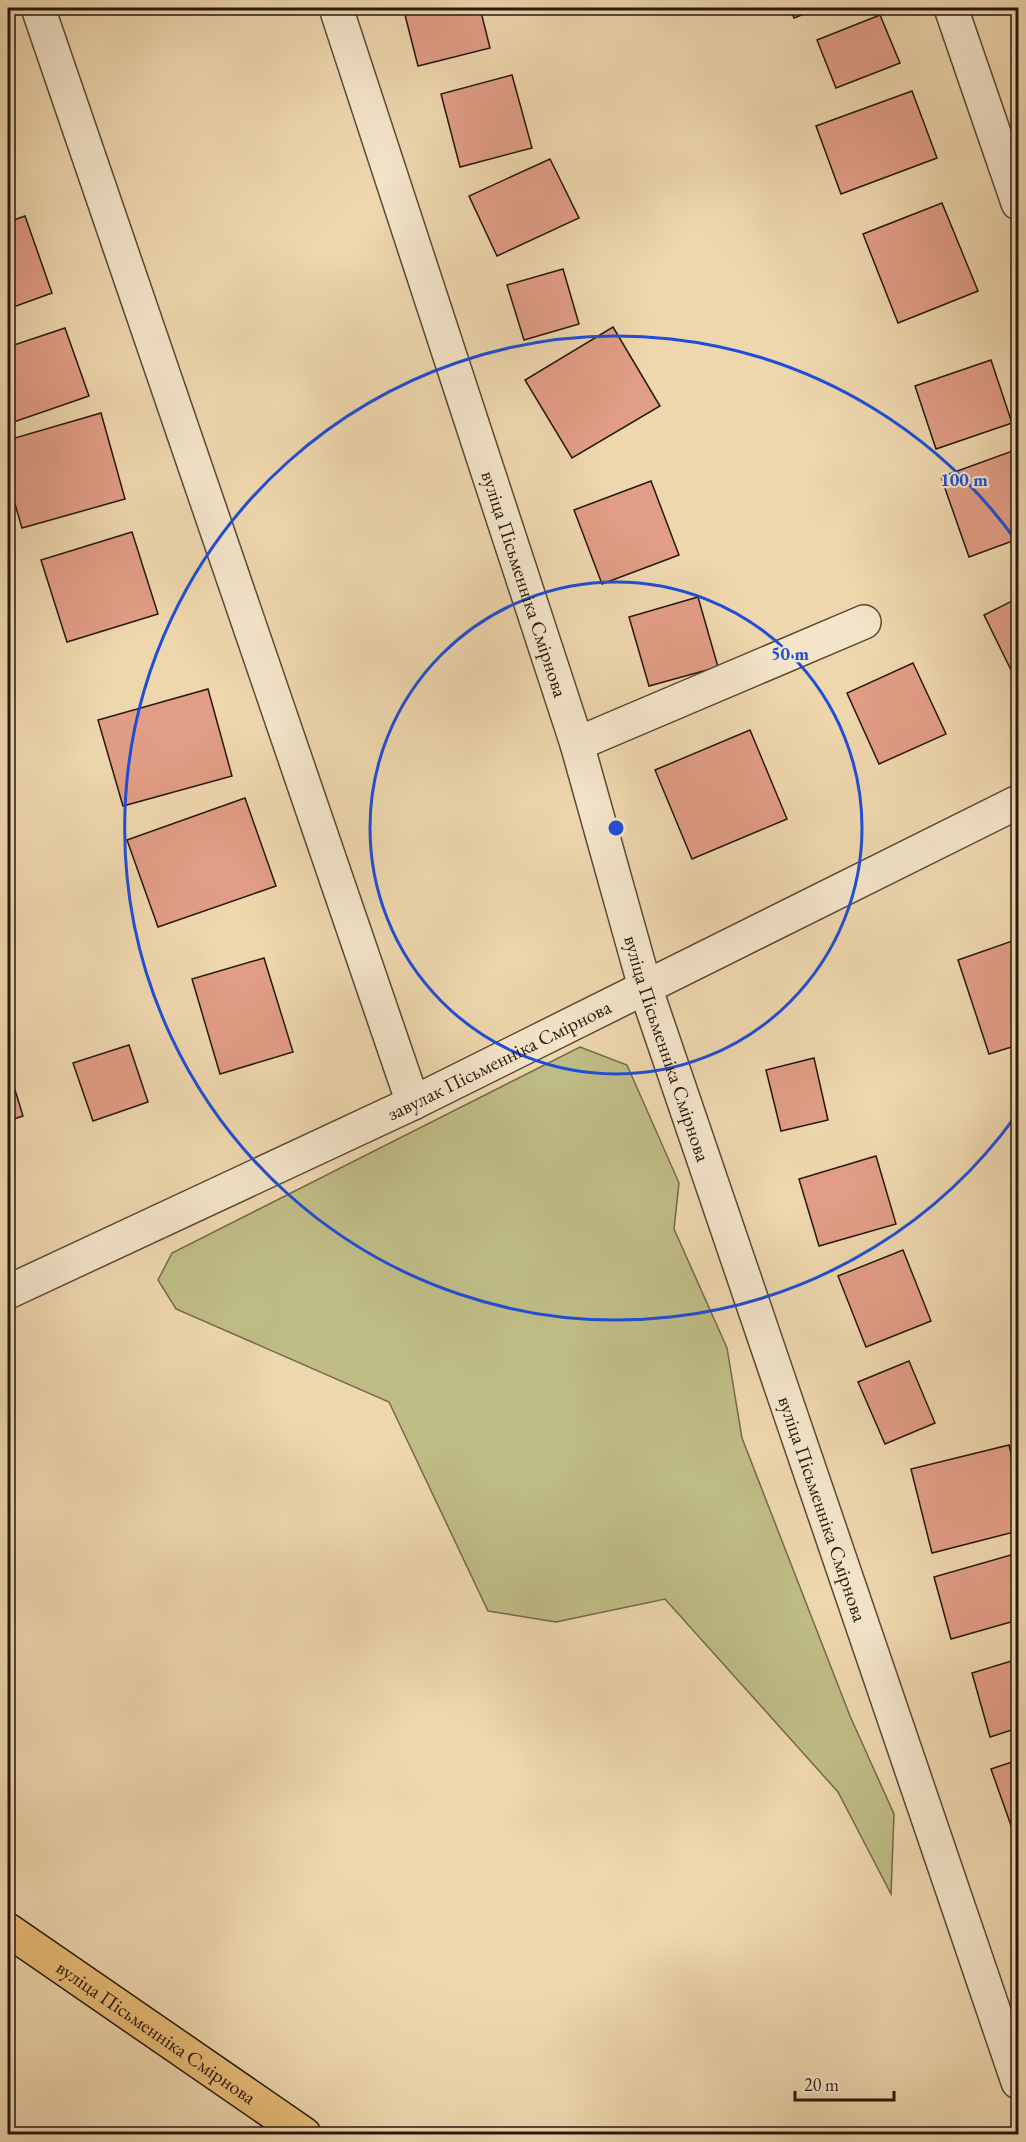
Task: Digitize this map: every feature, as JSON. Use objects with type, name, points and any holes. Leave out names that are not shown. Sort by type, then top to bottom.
[{"type":"main road","name":"вуліца Пісьменніка Смірнова","points":[[8,1930],[304,2134]]},
{"type":"street","points":[[38,8],[413,1103]]},
{"type":"street","name":"вуліца Пісьменніка Смірнова","points":[[336,8],[577,744],[645,987],[1018,2082]]},
{"type":"street","points":[[951,8],[1018,203]]},
{"type":"street","points":[[577,744],[864,622]]},
{"type":"street","name":"завулак Пісьменніка Смірнова","points":[[8,1292],[413,1103],[1018,802]]},
{"type":"shaded area","points":[[580,1047],[627,1065],[679,1183],[674,1229],[727,1348],[742,1438],[850,1716],[894,1814],[891,1894],[838,1792],[665,1599],[556,1622],[488,1611],[389,1402],[176,1309],[158,1280],[172,1253]]},
{"type":"building","points":[[420,8],[480,8],[490,48],[418,66],[404,11]]},
{"type":"building","points":[[790,8],[819,8],[794,18]]},
{"type":"building","points":[[880,15],[900,63],[836,88],[817,40]]},
{"type":"building","points":[[512,75],[532,148],[460,167],[441,94]]},
{"type":"building","points":[[912,91],[937,158],[841,194],[816,126]]},
{"type":"building","points":[[550,159],[579,218],[497,256],[469,196]]},
{"type":"building","points":[[942,203],[978,291],[898,323],[863,234]]},
{"type":"building","points":[[25,216],[52,293],[8,309],[8,222]]},
{"type":"building","points":[[563,269],[579,324],[524,340],[507,285]]},
{"type":"building","points":[[613,327],[660,406],[572,458],[525,380]]},
{"type":"building","points":[[65,328],[89,396],[8,424],[8,347]]},
{"type":"building","points":[[991,360],[1012,423],[936,449],[915,386]]},
{"type":"building","points":[[101,413],[125,499],[22,528],[8,480],[8,440]]},
{"type":"building","points":[[1018,449],[1018,539],[969,557],[941,477]]},
{"type":"building","points":[[651,481],[679,555],[602,584],[574,510]]},
{"type":"building","points":[[132,532],[158,614],[67,642],[41,560]]},
{"type":"building","points":[[698,597],[718,667],[649,686],[629,617]]},
{"type":"building","points":[[1018,598],[1018,671],[1013,674],[984,615]]},
{"type":"building","points":[[913,663],[946,734],[879,764],[847,693]]},
{"type":"building","points":[[208,689],[232,776],[123,806],[98,720]]},
{"type":"building","points":[[750,730],[787,819],[692,859],[655,770]]},
{"type":"building","points":[[245,798],[276,886],[158,927],[127,840]]},
{"type":"building","points":[[1018,939],[1018,1045],[989,1054],[958,960]]},
{"type":"building","points":[[264,958],[293,1052],[220,1074],[192,979]]},
{"type":"building","points":[[129,1045],[148,1102],[93,1121],[73,1063]]},
{"type":"building","points":[[814,1058],[828,1120],[781,1131],[766,1070]]},
{"type":"building","points":[[8,1067],[23,1116],[8,1121]]},
{"type":"building","points":[[876,1156],[896,1224],[819,1246],[799,1179]]},
{"type":"building","points":[[903,1250],[931,1321],[866,1347],[838,1276]]},
{"type":"building","points":[[909,1361],[935,1423],[885,1444],[858,1382]]},
{"type":"building","points":[[1009,1445],[1018,1482],[1018,1531],[932,1553],[911,1469]]},
{"type":"building","points":[[1018,1553],[1018,1620],[951,1639],[934,1577]]},
{"type":"building","points":[[1018,1659],[1018,1728],[990,1737],[972,1673]]},
{"type":"building","points":[[1018,1760],[1018,1829],[1013,1831],[991,1769]]}]
